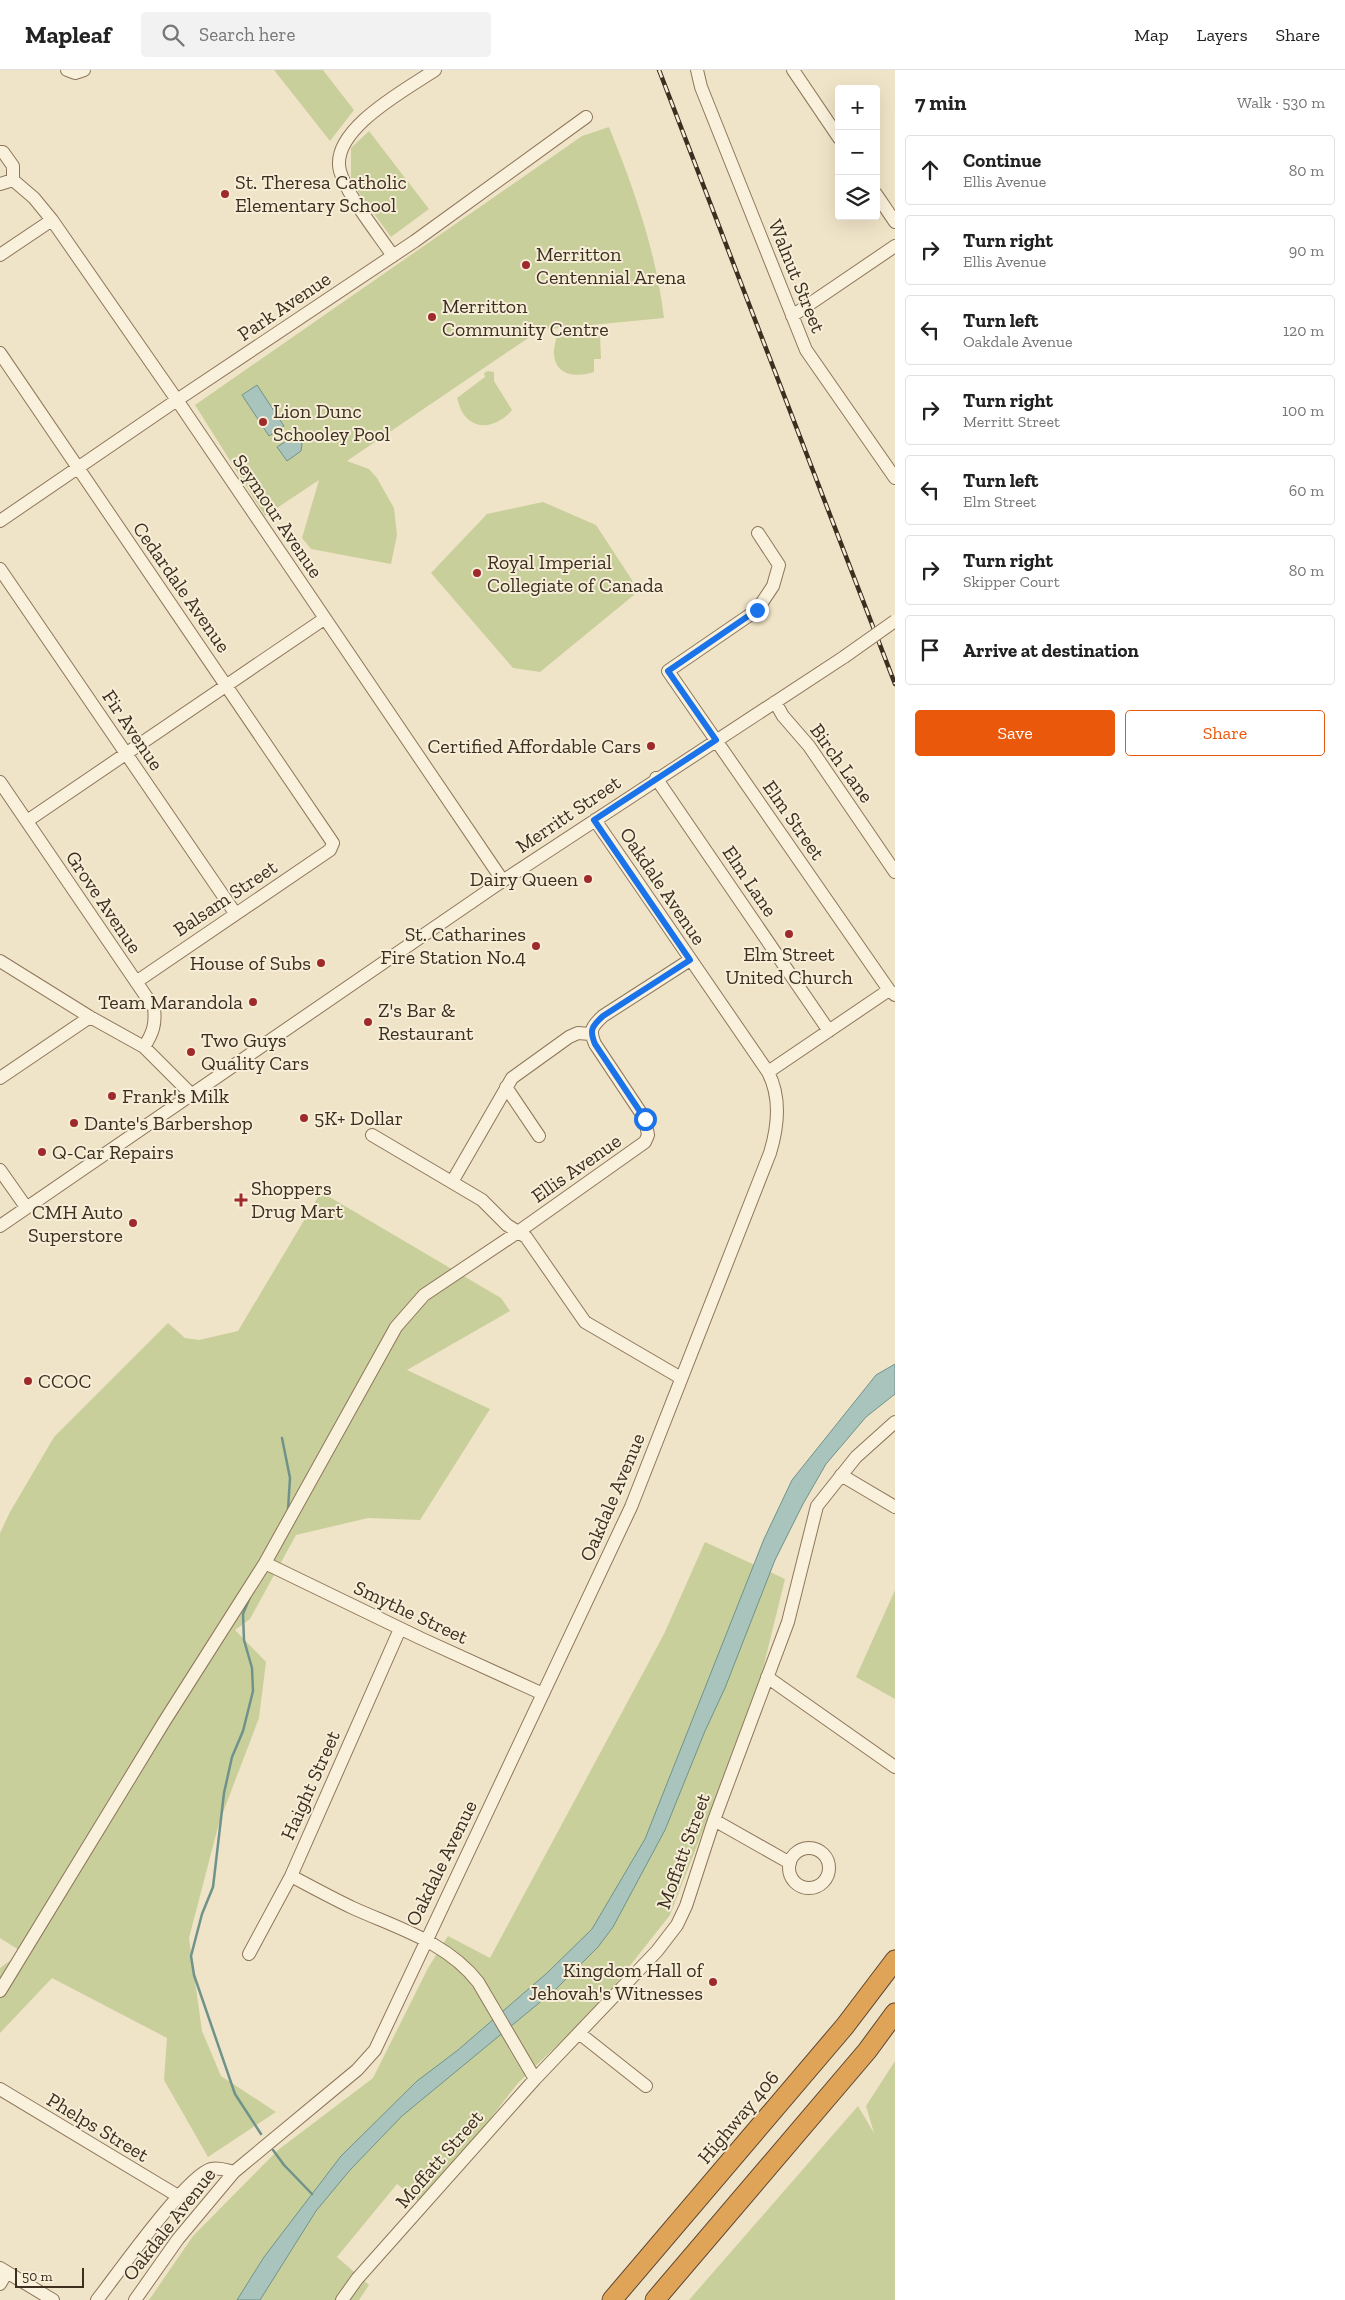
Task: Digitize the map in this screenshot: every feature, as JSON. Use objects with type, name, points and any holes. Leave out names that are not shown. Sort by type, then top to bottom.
[{"type":"highway","name":"Highway 406","points":[[612,2300],[845,2026],[895,1960]]},
{"type":"highway","points":[[655,2300],[866,2051],[895,2013]]},
{"type":"street","points":[[67,70],[75,73],[84,70]]},
{"type":"street","points":[[393,256],[348,188],[340,170],[340,152],[362,120],[435,70]]},
{"type":"street","name":"Walnut Street","points":[[697,70],[701,87],[806,350],[895,478]]},
{"type":"street","points":[[793,70],[835,132]]},
{"type":"street","name":"Park Avenue","points":[[0,521],[393,256],[586,117]]},
{"type":"street","points":[[0,152],[3,152],[13,166],[13,180],[0,184]]},
{"type":"street","name":"Seymour Avenue","points":[[13,180],[34,198],[52,220],[177,400],[503,881]]},
{"type":"street","points":[[880,200],[895,222]]},
{"type":"street","points":[[0,255],[52,220]]},
{"type":"street","points":[[792,316],[895,246]]},
{"type":"street","name":"Cedardale Avenue","points":[[0,353],[333,843]]},
{"type":"street","name":"Elm Street","points":[[758,533],[779,565],[773,586],[757,610],[668,671],[892,993]]},
{"type":"street","name":"Fir Avenue","points":[[0,568],[235,913]]},
{"type":"street","points":[[27,821],[324,618]]},
{"type":"street","name":"Merritt Street","points":[[0,1226],[26,1206],[503,881],[895,621]]},
{"type":"street","name":"Birch Lane","points":[[775,702],[783,716],[809,746],[895,872]]},
{"type":"street","name":"Elm Lane","points":[[656,778],[829,1030]]},
{"type":"street","name":"Grove Avenue","points":[[0,782],[154,1008],[156,1022],[152,1036],[144,1047]]},
{"type":"street","name":"Oakdale Avenue","points":[[135,2300],[178,2239],[234,2172],[299,2116],[357,2070],[375,2050],[425,1940],[630,1507],[763,1173],[775,1136],[777,1103],[773,1081],[768,1072],[594,820]]},
{"type":"street","name":"Balsam Street","points":[[136,982],[330,850],[333,843]]},
{"type":"street","points":[[452,1182],[512,1078],[569,1037],[578,1033],[590,1034],[592,1026],[603,1016],[690,960]]},
{"type":"street","points":[[0,962],[90,1017],[144,1047],[191,1094]]},
{"type":"street","points":[[768,1072],[829,1030],[892,993]]},
{"type":"street","points":[[0,1078],[90,1017]]},
{"type":"street","name":"Ellis Avenue","points":[[518,1232],[634,1151],[645,1142],[648,1135],[645,1119],[590,1034]]},
{"type":"street","points":[[506,1087],[539,1136]]},
{"type":"street","points":[[372,1136],[482,1200],[507,1225],[526,1238],[585,1322],[681,1378]]},
{"type":"street","points":[[0,1170],[26,1206]]},
{"type":"street","points":[[0,1991],[264,1563],[396,1326],[424,1295],[518,1232]]},
{"type":"street","name":"Moffatt Street","points":[[342,2300],[358,2279],[536,2079],[657,1951],[676,1925],[686,1906],[714,1820],[788,1622],[817,1506],[856,1457],[895,1422]]},
{"type":"street","points":[[841,1475],[895,1508]]},
{"type":"street","name":"Smythe Street","points":[[264,1563],[400,1629],[543,1694]]},
{"type":"street","name":"Haight Street","points":[[249,1954],[291,1876],[400,1629]]},
{"type":"street","points":[[767,1677],[895,1767]]},
{"type":"street","points":[[714,1820],[790,1864]]},
{"type":"street","points":[[291,1876],[425,1940],[453,1957],[469,1970],[485,1993],[536,2079]]},
{"type":"street","points":[[578,2033],[646,2086]]},
{"type":"street","name":"Phelps Street","points":[[0,2089],[178,2196]]},
{"type":"street","points":[[97,2300],[178,2196],[210,2169],[234,2172]]},
{"type":"street","points":[[0,2284],[4,2270],[53,2300]]},
{"type":"green space","points":[[274,70],[323,70],[354,110],[330,141]]},
{"type":"green space","points":[[609,127],[650,244],[664,318],[540,330],[347,461],[369,469],[377,478],[394,508],[397,535],[391,564],[311,549],[302,538],[319,480],[265,516],[195,405],[582,136]]},
{"type":"green space","points":[[369,131],[429,209],[391,237],[351,182],[351,148]]},
{"type":"green space","points":[[571,330],[596,331],[600,335],[601,359],[594,359],[594,372],[575,375],[559,368],[554,355],[557,335],[571,335]]},
{"type":"green space","points":[[488,371],[494,372],[494,381],[512,410],[496,423],[483,425],[471,421],[465,416],[457,398],[485,377],[484,373]]},
{"type":"green space","points":[[543,502],[596,525],[632,580],[634,595],[540,672],[513,668],[431,573],[487,514]]},
{"type":"green space","points":[[321,1192],[501,1298],[510,1311],[407,1370],[490,1409],[420,1520],[368,1518],[296,1535],[250,1619],[235,1630],[266,1662],[259,1718],[219,1823],[189,1938],[202,2031],[221,2076],[276,2112],[208,2157],[164,2080],[167,2038],[52,1978],[0,2033],[0,1968],[22,1952],[0,1938],[0,1533],[10,1512],[54,1437],[168,1323],[185,1338],[199,1340],[238,1331]]},
{"type":"green space","points":[[705,1542],[785,1579],[758,1689],[670,1915],[599,2005],[518,2083],[423,2205],[397,2184],[337,2257],[369,2285],[359,2300],[149,2300],[193,2236],[278,2150],[373,2078],[428,1968],[448,1936],[490,1958],[664,1634]]},
{"type":"green space","points":[[895,1590],[895,1699],[856,1677]]},
{"type":"green space","points":[[895,2061],[895,2300],[689,2300],[858,2106],[874,2133],[866,2106]]},
{"type":"water","points":[[257,385],[284,426],[269,436],[242,395]]},
{"type":"water","points":[[296,437],[302,443],[301,451],[287,461],[277,447]]},
{"type":"water","points":[[895,1364],[895,1394],[866,1417],[826,1464],[803,1504],[775,1560],[725,1688],[705,1731],[665,1830],[613,1927],[598,1947],[556,1989],[402,2116],[350,2170],[316,2211],[260,2300],[237,2300],[264,2257],[341,2156],[417,2081],[458,2050],[547,1973],[592,1929],[645,1839],[764,1539],[792,1480],[876,1375]]},
{"type":"waterway","points":[[282,1438],[290,1478],[288,1510]]},
{"type":"waterway","points":[[250,1597],[243,1614],[244,1640],[252,1668],[253,1691],[243,1731],[232,1757],[224,1793],[213,1887],[202,1914],[191,1956],[194,1975],[235,2094],[261,2134]]},
{"type":"waterway","points":[[273,2150],[284,2165],[312,2194]]},
{"type":"railway","points":[[659,70],[895,684]]},
{"type":"place","name":"St. Theresa Catholic Elementary School","points":[[225,194]]},
{"type":"place","name":"Merritton Centennial Arena","points":[[526,265]]},
{"type":"place","name":"Merritton Community Centre","points":[[432,317]]},
{"type":"place","name":"Lion Dunc Schooley Pool","points":[[263,422]]},
{"type":"place","name":"Royal Imperial Collegiate of Canada","points":[[477,573]]},
{"type":"place","name":"Certified Affordable Cars","points":[[651,746]]},
{"type":"place","name":"Dairy Queen","points":[[588,879]]},
{"type":"place","name":"Elm Street United Church","points":[[789,934]]},
{"type":"place","name":"St. Catharines Fire Station No.4","points":[[536,946]]},
{"type":"place","name":"House of Subs","points":[[321,963]]},
{"type":"place","name":"Team Marandola","points":[[253,1002]]},
{"type":"place","name":"Z's Bar & Restaurant","points":[[368,1022]]},
{"type":"place","name":"Two Guys Quality Cars","points":[[191,1052]]},
{"type":"place","name":"Frank's Milk","points":[[112,1096]]},
{"type":"place","name":"5K+ Dollar","points":[[304,1118]]},
{"type":"place","name":"Dante's Barbershop","points":[[74,1123]]},
{"type":"place","name":"Q-Car Repairs","points":[[42,1152]]},
{"type":"place","name":"Shoppers Drug Mart","points":[[241,1200]]},
{"type":"place","name":"CMH Auto Superstore","points":[[133,1223]]},
{"type":"place","name":"CCOC","points":[[28,1381]]},
{"type":"place","name":"Kingdom Hall of Jehovah's Witnesses","points":[[713,1982]]},
{"type":"route","points":[[645,1119],[595,1044],[590,1034],[592,1026],[603,1016],[690,960],[594,820],[716,740],[668,671],[757,610]]}]
